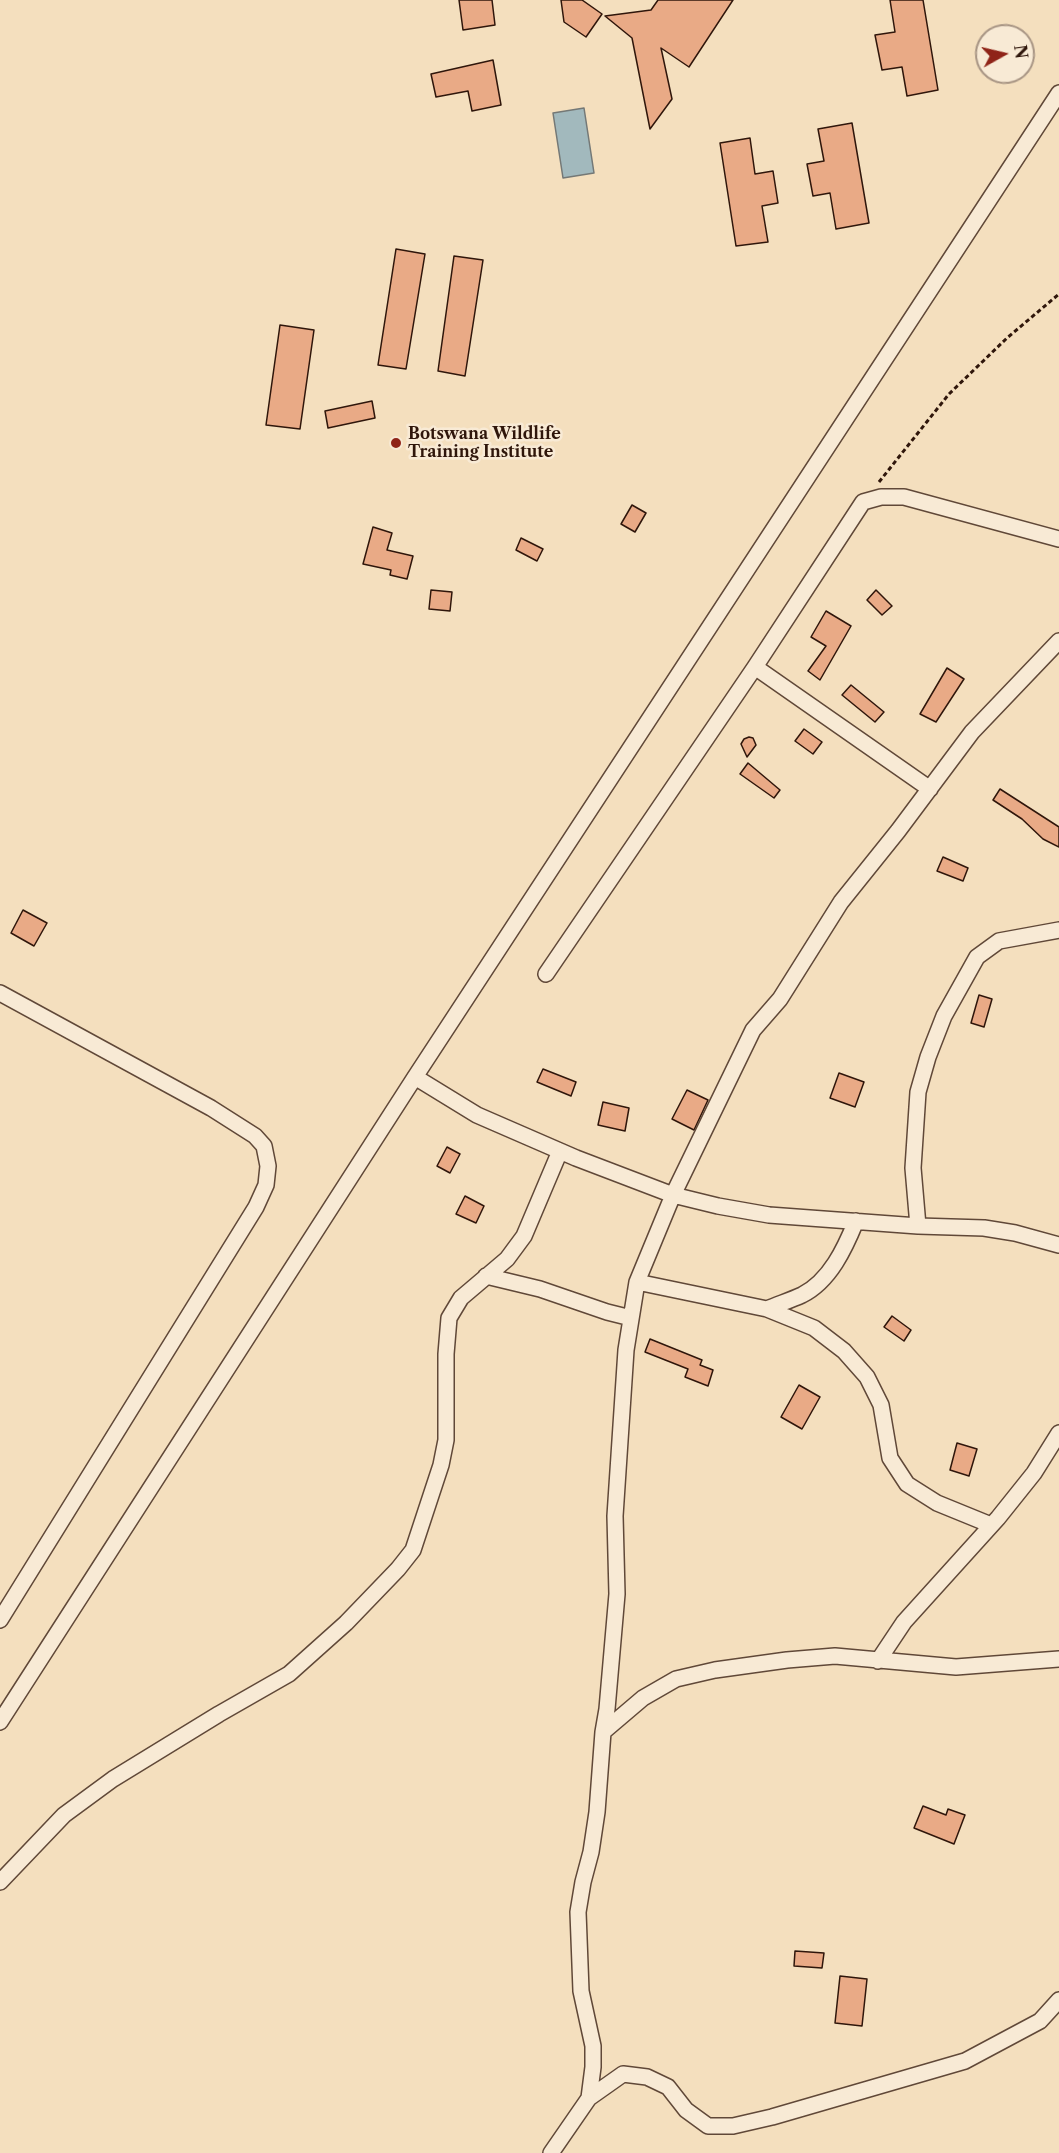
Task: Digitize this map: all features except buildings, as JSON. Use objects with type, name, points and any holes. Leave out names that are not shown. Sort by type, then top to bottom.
[{"type":"street","points":[[0,1722],[415,1077],[1059,93]]},
{"type":"street","points":[[546,974],[755,667],[863,502],[881,497],[904,497],[1059,539]]},
{"type":"street","points":[[589,2098],[594,2067],[593,2046],[581,1991],[578,1912],[597,1812],[607,1709],[617,1594],[615,1516],[626,1350],[637,1282],[673,1195],[753,1030],[780,999],[841,902],[972,732],[1058,644]]},
{"type":"street","points":[[755,667],[930,789]]},
{"type":"street","points":[[918,1226],[913,1168],[918,1092],[928,1057],[944,1016],[977,957],[999,941],[1059,930]]},
{"type":"street","points":[[0,993],[211,1108],[255,1136],[264,1146],[268,1166],[266,1185],[255,1207],[0,1620]]},
{"type":"street","points":[[415,1077],[477,1115],[560,1151],[673,1195],[769,1215],[918,1226],[984,1228],[1015,1233],[1059,1245]]},
{"type":"street","points":[[0,1882],[64,1815],[105,1785],[219,1714],[289,1674],[346,1623],[413,1550],[441,1466],[446,1440],[446,1354],[449,1318],[461,1298],[507,1259],[524,1236],[560,1151]]},
{"type":"street","points":[[767,1309],[804,1294],[825,1278],[846,1246],[856,1221]]},
{"type":"street","points":[[486,1276],[540,1289],[606,1312],[631,1318]]},
{"type":"street","points":[[637,1282],[767,1309],[814,1328],[844,1351],[867,1377],[880,1405],[890,1458],[907,1484],[937,1503],[991,1525]]},
{"type":"street","points":[[878,1661],[904,1622],[1034,1473],[1059,1433]]},
{"type":"street","points":[[603,1732],[643,1698],[676,1679],[715,1670],[835,1656],[956,1667],[1059,1659]]},
{"type":"street","points":[[551,2153],[589,2098],[622,2074],[647,2077],[669,2087],[686,2110],[708,2126],[733,2126],[772,2117],[965,2061],[1040,2021],[1059,2000]]},
{"type":"path","points":[[863,502],[949,394],[1007,338],[1059,294]]},
{"type":"water","points":[[584,108],[594,173],[563,178],[553,113]]},
{"type":"place","name":"Botswana Wildlife Training Institute","points":[[396,443]]}]
